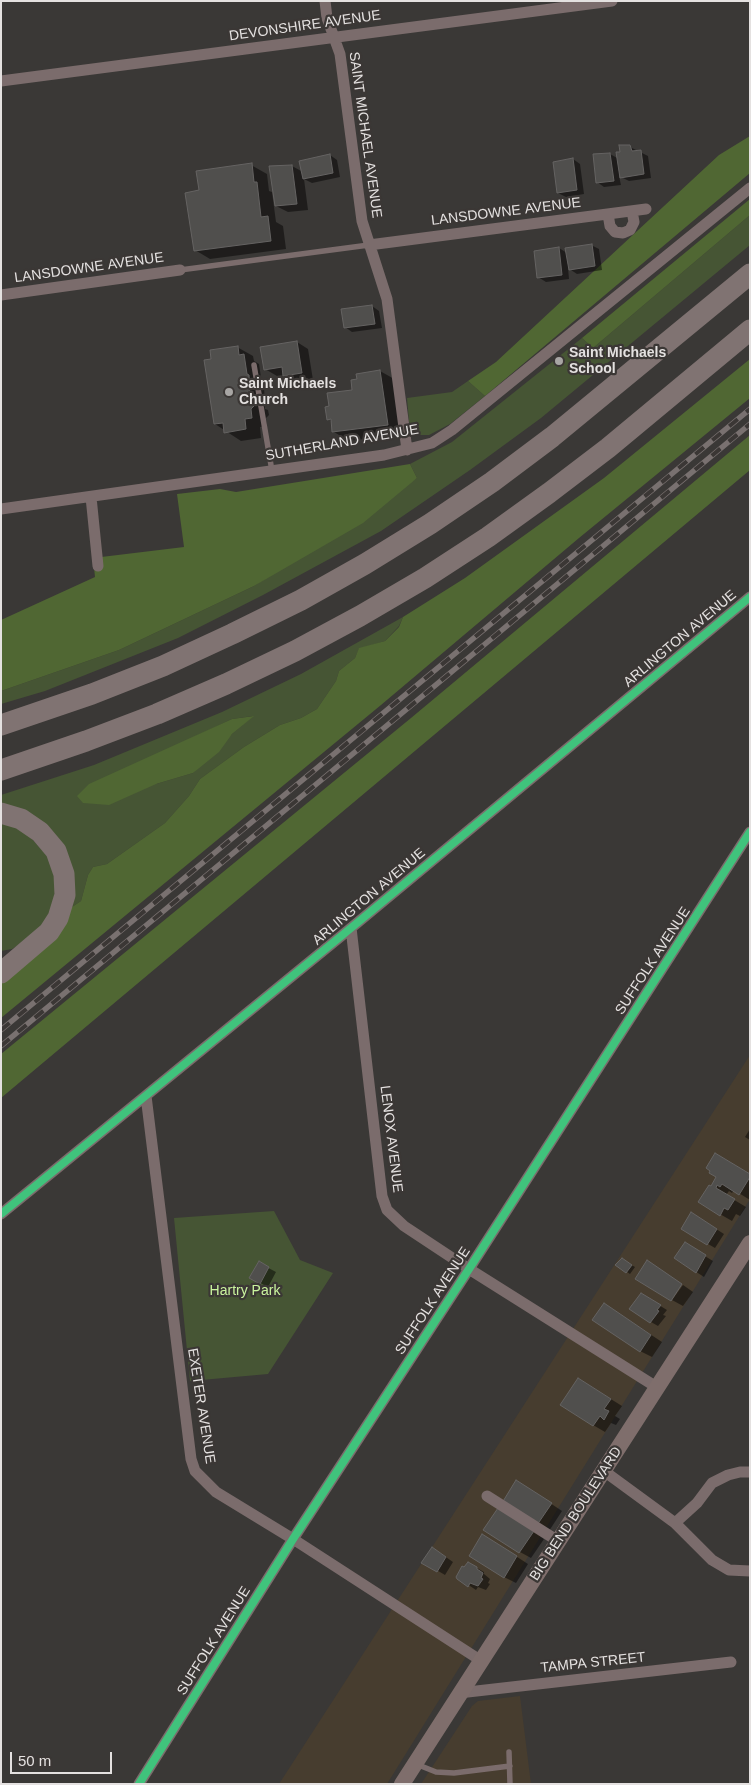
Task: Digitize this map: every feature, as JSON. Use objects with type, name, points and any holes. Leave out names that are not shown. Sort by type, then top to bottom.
[{"type":"highway","points":[[1,725],[92,694],[163,666],[301,600],[365,564],[430,524],[492,482],[552,437],[750,274]]},
{"type":"highway","points":[[1,770],[157,714],[295,651],[368,611],[464,552],[549,494],[616,442],[750,330]]},
{"type":"highway","points":[[1,812],[21,819],[40,832],[56,851],[64,874],[65,895],[58,918],[49,932],[1,973]]},
{"type":"highway","points":[[1,958],[28,951]]},
{"type":"main road","name":"BIG BEND BOULEVARD","points":[[402,1784],[480,1660],[750,1244]]},
{"type":"street","name":"SAINT MICHAEL AVENUE","points":[[325,1],[327,18],[340,54],[362,221],[387,299],[407,450]]},
{"type":"street","name":"DEVONSHIRE AVENUE","points":[[1,82],[612,1]]},
{"type":"street","name":"SUTHERLAND AVENUE","points":[[1,509],[272,471],[407,450],[432,443],[452,430],[750,188]]},
{"type":"street","name":"LANSDOWNE AVENUE","points":[[369,245],[646,210]]},
{"type":"street","points":[[608,214],[610,226],[615,232],[623,233],[630,230],[634,222],[632,211]]},
{"type":"street","name":"LANSDOWNE AVENUE","points":[[1,295],[180,270]]},
{"type":"street","points":[[91,497],[98,566]]},
{"type":"street","name":"ARLINGTON AVENUE","points":[[1,1214],[352,928],[750,597]]},
{"type":"street","name":"SUFFOLK AVENUE","points":[[138,1784],[293,1539],[750,832]]},
{"type":"street","name":"LENOX AVENUE","points":[[352,928],[382,1196],[387,1210],[404,1226],[469,1269],[658,1388]]},
{"type":"street","name":"EXETER AVENUE","points":[[146,1096],[190,1450],[195,1471],[216,1492],[293,1539],[480,1660]]},
{"type":"street","points":[[604,1471],[676,1523],[712,1560],[729,1570],[750,1570]]},
{"type":"street","points":[[676,1523],[712,1483],[728,1475],[750,1472]]},
{"type":"street","points":[[487,1496],[558,1541]]},
{"type":"street","name":"TAMPA STREET","points":[[459,1693],[731,1662]]},
{"type":"lane","points":[[180,270],[369,245]]},
{"type":"lane","points":[[254,365],[272,471]]},
{"type":"lane","points":[[508,1752],[510,1784]]},
{"type":"lane","points":[[414,1763],[436,1772],[464,1772],[510,1766]]},
{"type":"shaded area","points":[[750,1055],[750,1199],[387,1784],[279,1784]]},
{"type":"shaded area","points":[[520,1696],[531,1784],[421,1784],[472,1706],[478,1701]]},
{"type":"green space","points":[[750,136],[750,173],[485,396],[468,381],[496,362],[719,155]]},
{"type":"green space","points":[[750,199],[750,215],[593,348],[582,338]]},
{"type":"green space","points":[[750,215],[750,245],[541,418],[470,470],[381,531],[263,595],[178,638],[45,691],[1,704],[1,691],[119,650],[254,586],[417,478],[410,464],[452,442],[582,338],[593,348]]},
{"type":"green space","points":[[750,359],[750,398],[1,1018],[1,981],[69,909],[81,901],[88,875],[93,867],[107,864],[165,823],[189,796],[200,779],[244,747],[280,725],[301,718],[317,709],[336,681],[339,671],[355,658],[359,648],[385,641],[399,627],[403,617],[465,578],[604,478]]},
{"type":"green space","points":[[468,381],[485,396],[450,424],[429,435],[420,435],[412,430],[409,421],[407,398],[452,392]]},
{"type":"green space","points":[[750,435],[750,470],[1,1098],[1,1054],[411,718]]},
{"type":"green space","points":[[410,464],[417,478],[363,523],[254,586],[119,650],[1,691],[1,620],[95,577],[93,558],[184,547],[177,494],[220,489],[236,492]]},
{"type":"green space","points":[[403,617],[399,626],[385,641],[359,649],[355,658],[339,671],[336,681],[317,709],[301,718],[280,725],[244,747],[200,779],[189,796],[165,823],[107,864],[93,867],[88,875],[81,901],[69,909],[73,885],[1,804],[1,795],[94,765],[222,712],[301,674]],"holes":[[[253,716],[193,773],[156,784],[188,740],[232,719]]]},
{"type":"green space","points":[[254,716],[232,734],[219,752],[193,773],[156,784],[109,805],[83,803],[77,796],[89,784],[232,719]]},
{"type":"green space","points":[[1,821],[11,824],[42,845],[52,866],[56,886],[53,906],[45,923],[30,938],[12,949],[1,951]]},
{"type":"green space","name":"Hartry Park","points":[[274,1211],[300,1260],[333,1273],[268,1374],[190,1381],[174,1218]]},
{"type":"building","points":[[619,145],[630,145],[632,151],[641,150],[644,174],[620,178],[616,152],[620,152]]},
{"type":"building","points":[[610,153],[614,181],[596,183],[593,154]]},
{"type":"building","points":[[330,154],[333,173],[303,179],[299,161]]},
{"type":"building","points":[[573,158],[577,190],[557,193],[553,162]]},
{"type":"building","points":[[252,163],[254,182],[257,182],[261,217],[268,216],[271,241],[194,251],[185,193],[199,190],[196,171]]},
{"type":"building","points":[[292,165],[297,204],[275,206],[269,166]]},
{"type":"building","points":[[592,244],[595,266],[569,270],[565,248]]},
{"type":"building","points":[[559,247],[562,275],[537,278],[534,251]]},
{"type":"building","points":[[372,305],[375,324],[344,328],[341,309]]},
{"type":"building","points":[[297,341],[302,373],[283,376],[282,367],[264,370],[260,347]]},
{"type":"building","name":"Saint Michaels Church","points":[[238,346],[239,355],[244,354],[247,374],[249,375],[250,399],[254,406],[251,409],[252,418],[245,419],[246,429],[224,433],[223,423],[214,424],[204,360],[211,359],[210,350]]},
{"type":"building","points":[[380,370],[388,425],[332,432],[331,419],[327,420],[325,407],[329,406],[327,393],[352,390],[351,380],[357,379],[356,374]]},
{"type":"building","points":[[715,1153],[750,1174],[739,1195],[722,1184],[720,1187],[717,1185],[716,1188],[735,1199],[728,1210],[724,1208],[720,1216],[698,1202],[716,1177],[709,1173],[710,1171],[706,1168]]},
{"type":"building","points":[[691,1212],[717,1229],[707,1245],[681,1229]]},
{"type":"building","points":[[685,1242],[706,1255],[696,1273],[674,1258]]},
{"type":"building","points":[[622,1258],[632,1265],[626,1273],[615,1265]]},
{"type":"building","points":[[647,1260],[682,1284],[671,1301],[635,1279]]},
{"type":"building","points":[[259,1261],[269,1267],[260,1284],[249,1278]]},
{"type":"building","points":[[641,1293],[661,1305],[650,1323],[629,1309]]},
{"type":"building","points":[[604,1303],[651,1335],[640,1352],[592,1320]]},
{"type":"building","points":[[578,1378],[611,1399],[604,1409],[609,1411],[604,1420],[600,1416],[593,1426],[560,1405]]},
{"type":"building","points":[[516,1480],[552,1503],[537,1525],[502,1503]]},
{"type":"building","points":[[498,1508],[534,1531],[519,1553],[483,1530]]},
{"type":"building","points":[[482,1534],[517,1556],[504,1578],[469,1556]]},
{"type":"building","points":[[432,1547],[446,1557],[437,1572],[421,1563]]},
{"type":"building","points":[[468,1562],[483,1573],[481,1578],[483,1579],[478,1586],[470,1583],[468,1587],[456,1577],[462,1566],[464,1567]]},
{"type":"railway","points":[[1,1030],[750,409]]},
{"type":"railway","points":[[1,1046],[750,424]]},
{"type":"cycle path","points":[[1,1214],[351,928],[750,597]]},
{"type":"cycle path","points":[[139,1784],[293,1539],[750,832]]},
{"type":"place","name":"Saint Michaels School","points":[[559,361]]},
{"type":"place","name":"Saint Michaels Church","points":[[229,392]]}]
